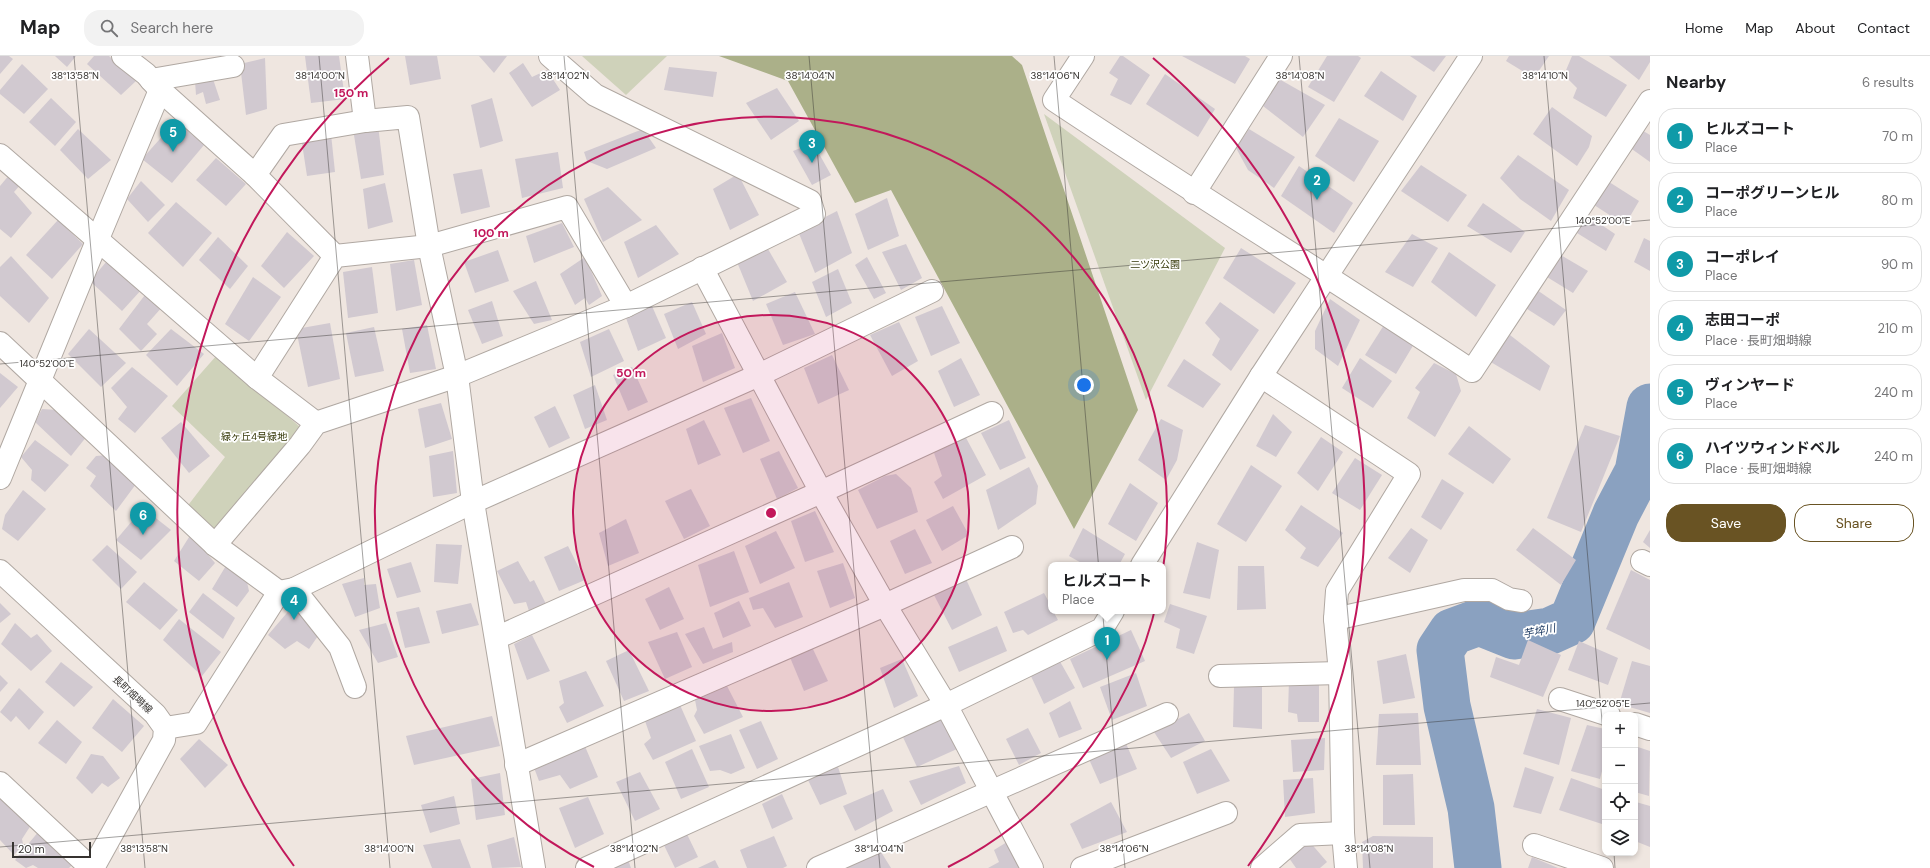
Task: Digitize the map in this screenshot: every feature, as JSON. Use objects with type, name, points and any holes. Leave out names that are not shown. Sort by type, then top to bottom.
[{"type":"street","points":[[123,56],[151,75],[255,174],[335,256]]},
{"type":"street","points":[[357,56],[365,121]]},
{"type":"street","points":[[215,545],[300,445],[316,423],[456,376],[626,306],[814,214],[810,201],[595,95],[550,56]]},
{"type":"street","points":[[1083,56],[1054,100],[1194,192],[1327,275],[1472,371],[1650,101]]},
{"type":"street","points":[[1194,192],[1281,56]]},
{"type":"street","points":[[1144,562],[1261,376],[1471,56]]},
{"type":"street","points":[[151,75],[233,66]]},
{"type":"street","points":[[0,478],[97,240],[151,75]]},
{"type":"street","points":[[255,174],[283,135],[365,121],[408,117],[429,246],[456,376],[473,502],[534,868]]},
{"type":"street","points":[[0,155],[256,378],[316,423]]},
{"type":"street","points":[[335,256],[429,246],[567,207],[626,306]]},
{"type":"street","points":[[256,378],[335,256]]},
{"type":"street","points":[[702,268],[821,492],[885,605],[946,705],[991,793],[1032,868]]},
{"type":"street","points":[[0,783],[92,868],[164,740],[165,728],[196,723],[287,591],[473,502],[759,375],[932,291]]},
{"type":"street","points":[[0,343],[215,545],[287,591],[340,647],[354,687]]},
{"type":"street","points":[[1261,376],[1409,474],[1356,557],[1337,591],[1335,619],[1340,673],[1343,833],[1346,868]]},
{"type":"street","points":[[496,638],[821,492],[992,413]]},
{"type":"street","points":[[516,764],[885,605],[1012,547]]},
{"type":"street","name":"長町畑塒線","points":[[0,571],[155,714],[165,728]]},
{"type":"street","points":[[1335,619],[1464,590],[1492,590],[1509,599],[1521,601]]},
{"type":"street","points":[[587,868],[946,705],[1102,629],[1111,614]]},
{"type":"street","points":[[1220,676],[1340,673]]},
{"type":"street","points":[[1560,699],[1602,713]]},
{"type":"street","points":[[818,868],[991,793],[1166,714]]},
{"type":"street","points":[[1638,725],[1650,729]]},
{"type":"street","points":[[1082,868],[1226,813]]},
{"type":"street","points":[[1262,868],[1300,835],[1343,833]]},
{"type":"street","points":[[1534,845],[1602,868]]},
{"type":"green space","points":[[582,56],[667,56],[626,95]]},
{"type":"green space","points":[[719,56],[1012,56],[1022,65],[1138,410],[1074,529],[891,190],[855,203],[788,81]]},
{"type":"green space","name":"二ツ沢公園","points":[[1044,114],[1225,248],[1146,400]]},
{"type":"green space","name":"緑ヶ丘4号緑地","points":[[217,355],[300,427],[299,439],[214,529],[186,508],[225,457],[172,406]]},
{"type":"building","points":[[0,56],[9,56],[13,59],[0,74]]},
{"type":"building","points":[[55,56],[76,56],[67,67]]},
{"type":"building","points":[[94,56],[109,56],[136,81],[121,95],[87,64]]},
{"type":"building","points":[[305,56],[339,56],[345,99],[311,103]]},
{"type":"building","points":[[405,56],[437,56],[441,79],[410,85]]},
{"type":"building","points":[[479,56],[507,56],[494,73]]},
{"type":"building","points":[[1120,56],[1123,56],[1150,75],[1131,105],[1110,95],[1118,79],[1109,73]]},
{"type":"building","points":[[1182,56],[1245,56],[1250,59],[1235,84]]},
{"type":"building","points":[[1327,56],[1358,56],[1361,58],[1334,102],[1308,87]]},
{"type":"building","points":[[1410,56],[1446,56],[1434,72]]},
{"type":"building","points":[[1509,56],[1549,56],[1534,78],[1506,61]]},
{"type":"building","points":[[1572,56],[1579,56],[1627,85],[1606,117],[1573,98],[1577,88],[1564,75]]},
{"type":"building","points":[[1609,56],[1650,56],[1650,62],[1639,80]]},
{"type":"building","points":[[265,58],[267,109],[246,115],[240,64]]},
{"type":"building","points":[[523,63],[532,77],[547,70],[560,90],[532,107],[509,73]]},
{"type":"building","points":[[22,64],[48,89],[24,114],[0,94],[0,90]]},
{"type":"building","points":[[669,67],[717,72],[713,97],[664,90]]},
{"type":"building","points":[[1381,71],[1417,96],[1403,121],[1364,96]]},
{"type":"building","points":[[1165,74],[1215,109],[1198,137],[1146,104]]},
{"type":"building","points":[[213,79],[220,100],[206,104],[203,92],[196,95],[195,81]]},
{"type":"building","points":[[1279,79],[1325,105],[1303,137],[1263,106]]},
{"type":"building","points":[[777,88],[799,121],[771,140],[746,103]]},
{"type":"building","points":[[51,98],[76,122],[55,146],[29,122]]},
{"type":"building","points":[[492,98],[503,141],[480,148],[471,105]]},
{"type":"building","points":[[1552,107],[1592,136],[1589,147],[1577,166],[1533,134]]},
{"type":"building","points":[[1339,118],[1379,141],[1354,182],[1315,156]]},
{"type":"building","points":[[176,121],[204,145],[172,183],[142,159]]},
{"type":"building","points":[[378,125],[384,175],[361,179],[353,129]]},
{"type":"building","points":[[78,129],[111,160],[88,179],[60,150]]},
{"type":"building","points":[[643,129],[656,148],[607,169],[587,161],[584,152]]},
{"type":"building","points":[[1249,129],[1295,157],[1274,188],[1248,170],[1236,148]]},
{"type":"building","points":[[1640,129],[1650,135],[1650,162],[1629,147]]},
{"type":"building","points":[[331,134],[335,172],[307,176],[301,137]]},
{"type":"building","points":[[813,143],[831,175],[812,185],[793,151]]},
{"type":"building","points":[[558,152],[563,188],[522,198],[515,159]]},
{"type":"building","points":[[1518,155],[1569,190],[1551,221],[1520,199],[1500,178]]},
{"type":"building","points":[[216,158],[246,184],[226,206],[196,180]]},
{"type":"building","points":[[1421,165],[1467,195],[1448,222],[1401,191]]},
{"type":"building","points":[[1299,166],[1353,203],[1334,233],[1281,196]]},
{"type":"building","points":[[482,169],[490,207],[461,214],[453,174]]},
{"type":"building","points":[[10,174],[21,184],[14,192],[32,213],[11,238],[0,229],[0,186]]},
{"type":"building","points":[[738,174],[759,215],[730,230],[713,189]]},
{"type":"building","points":[[1606,180],[1639,201],[1625,225],[1591,203]]},
{"type":"building","points":[[141,181],[165,205],[148,222],[127,199]]},
{"type":"building","points":[[385,183],[393,222],[368,229],[363,189]]},
{"type":"building","points":[[608,187],[642,220],[603,242],[584,199]]},
{"type":"building","points":[[887,198],[899,236],[868,250],[855,214]]},
{"type":"building","points":[[176,202],[212,233],[183,267],[148,233]]},
{"type":"building","points":[[1483,203],[1525,232],[1511,253],[1467,226]]},
{"type":"building","points":[[837,211],[852,253],[815,273],[798,231]]},
{"type":"building","points":[[1587,215],[1615,234],[1606,251],[1577,233]]},
{"type":"building","points":[[58,220],[83,244],[52,279],[26,255]]},
{"type":"building","points":[[562,223],[574,247],[534,263],[526,236]]},
{"type":"building","points":[[656,225],[679,254],[638,278],[624,242]]},
{"type":"building","points":[[287,232],[314,256],[284,288],[261,266]]},
{"type":"building","points":[[1412,234],[1438,248],[1413,287],[1385,272]]},
{"type":"building","points":[[218,237],[248,266],[230,289],[199,260]]},
{"type":"building","points":[[1644,238],[1650,241],[1650,271],[1634,262]]},
{"type":"building","points":[[906,244],[922,278],[901,290],[882,252]]},
{"type":"building","points":[[1241,248],[1296,283],[1274,314],[1223,278]]},
{"type":"building","points":[[768,249],[787,282],[753,301],[737,262]]},
{"type":"building","points":[[498,250],[509,281],[475,293],[464,262]]},
{"type":"building","points":[[1449,252],[1496,285],[1476,317],[1431,282]]},
{"type":"building","points":[[1559,254],[1588,271],[1573,293],[1547,277]]},
{"type":"building","points":[[11,256],[49,298],[29,323],[0,296],[0,267]]},
{"type":"building","points":[[585,257],[602,296],[589,305],[585,298],[575,305],[560,274]]},
{"type":"building","points":[[867,257],[886,293],[874,299],[855,265]]},
{"type":"building","points":[[414,260],[422,305],[396,311],[390,264]]},
{"type":"building","points":[[107,261],[142,289],[122,311],[90,281]]},
{"type":"building","points":[[372,267],[378,313],[348,318],[343,272]]},
{"type":"building","points":[[838,269],[852,303],[826,317],[812,282]]},
{"type":"building","points":[[253,277],[281,297],[249,341],[225,324]]},
{"type":"building","points":[[536,281],[552,320],[534,324],[513,291]]},
{"type":"building","points":[[1537,290],[1566,310],[1554,326],[1524,307]]},
{"type":"building","points":[[148,291],[163,306],[147,324],[157,334],[141,351],[119,329]]},
{"type":"building","points":[[795,292],[815,334],[783,345],[766,304]]},
{"type":"building","points":[[1330,299],[1360,320],[1338,366],[1315,349],[1315,331]]},
{"type":"building","points":[[492,301],[503,336],[482,344],[468,310]]},
{"type":"building","points":[[692,302],[706,334],[678,349],[664,314]]},
{"type":"building","points":[[1220,302],[1259,330],[1231,371],[1212,355],[1220,339],[1205,323]]},
{"type":"building","points":[[652,306],[666,338],[638,351],[626,318]]},
{"type":"building","points":[[942,306],[960,343],[931,356],[915,317]]},
{"type":"building","points":[[899,322],[918,361],[892,376],[870,335]]},
{"type":"building","points":[[330,323],[340,379],[308,387],[296,329]]},
{"type":"building","points":[[427,325],[436,369],[410,373],[402,329]]},
{"type":"building","points":[[1384,325],[1414,344],[1396,374],[1365,355]]},
{"type":"building","points":[[374,327],[384,371],[355,377],[346,333]]},
{"type":"building","points":[[89,329],[126,363],[101,387],[68,354]]},
{"type":"building","points":[[171,329],[204,354],[177,386],[146,355]]},
{"type":"building","points":[[609,329],[624,361],[591,377],[580,342]]},
{"type":"building","points":[[722,333],[735,368],[703,382],[692,346]]},
{"type":"building","points":[[1510,335],[1550,366],[1540,391],[1489,361]]},
{"type":"building","points":[[832,355],[849,390],[818,404],[804,368]]},
{"type":"building","points":[[961,358],[980,395],[954,407],[938,371]]},
{"type":"building","points":[[1360,358],[1392,381],[1373,408],[1342,388]]},
{"type":"building","points":[[1184,359],[1221,384],[1203,408],[1167,386]]},
{"type":"building","points":[[1434,363],[1456,374],[1461,391],[1435,437],[1407,418],[1420,392],[1415,388]]},
{"type":"building","points":[[132,367],[168,396],[135,433],[118,419],[127,407],[111,388]]},
{"type":"building","points":[[632,367],[648,402],[628,411],[613,375]]},
{"type":"building","points":[[0,373],[18,387],[0,408]]},
{"type":"building","points":[[595,385],[607,420],[585,429],[573,395]]},
{"type":"building","points":[[751,398],[770,441],[743,453],[724,408]]},
{"type":"building","points":[[441,403],[452,439],[425,448],[418,409]]},
{"type":"building","points":[[555,406],[570,438],[549,448],[534,417]]},
{"type":"building","points":[[42,409],[58,410],[87,436],[71,456],[35,422]]},
{"type":"building","points":[[1273,414],[1292,432],[1276,457],[1256,446]]},
{"type":"building","points":[[1161,419],[1183,430],[1177,460],[1166,480],[1138,460]]},
{"type":"building","points":[[704,420],[721,455],[698,465],[686,429]]},
{"type":"building","points":[[1009,420],[1026,458],[1000,470],[981,433]]},
{"type":"building","points":[[181,422],[210,456],[189,473],[161,438]]},
{"type":"building","points":[[1585,425],[1620,436],[1581,532],[1547,518]]},
{"type":"building","points":[[1469,426],[1511,459],[1493,484],[1448,454]]},
{"type":"building","points":[[965,436],[986,475],[943,499],[934,482],[942,476],[934,453]]},
{"type":"building","points":[[1321,437],[1343,452],[1318,491],[1297,473]]},
{"type":"building","points":[[35,440],[69,465],[45,492],[31,480],[32,470],[21,457]]},
{"type":"building","points":[[453,451],[457,493],[433,497],[429,456]]},
{"type":"building","points":[[779,451],[798,488],[777,499],[760,459]]},
{"type":"building","points":[[107,455],[136,484],[116,511],[90,486],[96,476],[86,468],[96,456]]},
{"type":"building","points":[[1355,458],[1382,475],[1360,510],[1332,493]]},
{"type":"building","points":[[1251,465],[1282,486],[1246,542],[1217,524]]},
{"type":"building","points":[[1029,467],[1038,486],[1036,504],[998,530],[986,490]]},
{"type":"building","points":[[896,474],[911,488],[918,512],[877,529],[858,490],[885,476]]},
{"type":"building","points":[[1442,479],[1464,493],[1441,530],[1421,517]]},
{"type":"building","points":[[1130,483],[1158,503],[1136,541],[1108,524]]},
{"type":"building","points":[[691,489],[710,526],[684,539],[665,501]]},
{"type":"building","points":[[23,490],[46,509],[18,541],[2,529],[5,515]]},
{"type":"building","points":[[1301,505],[1343,533],[1318,567],[1300,558],[1306,548],[1285,530]]},
{"type":"building","points":[[953,506],[969,535],[942,551],[926,520]]},
{"type":"building","points":[[143,508],[171,530],[141,560],[116,540]]},
{"type":"building","points":[[815,511],[834,552],[805,562],[791,521]]},
{"type":"building","points":[[626,519],[639,553],[608,566],[599,533]]},
{"type":"building","points":[[1083,528],[1125,554],[1121,562],[1080,562],[1069,556]]},
{"type":"building","points":[[1411,528],[1428,540],[1410,573],[1388,558]]},
{"type":"building","points":[[1533,528],[1576,560],[1561,585],[1516,550]]},
{"type":"building","points":[[915,529],[932,563],[905,574],[890,541]]},
{"type":"building","points":[[1650,530],[1650,548],[1643,542]]},
{"type":"building","points":[[776,531],[795,568],[760,584],[745,546]]},
{"type":"building","points":[[191,534],[215,563],[199,581],[174,561]]},
{"type":"building","points":[[1197,542],[1219,550],[1210,599],[1183,593]]},
{"type":"building","points":[[436,544],[462,545],[458,584],[434,582]]},
{"type":"building","points":[[107,545],[137,572],[121,589],[92,560]]},
{"type":"building","points":[[568,546],[585,580],[559,591],[544,557]]},
{"type":"building","points":[[734,551],[749,592],[710,607],[698,565]]},
{"type":"building","points":[[518,561],[530,582],[534,580],[546,604],[529,611],[526,602],[514,604],[497,571]]},
{"type":"building","points":[[411,562],[421,592],[397,598],[387,569]]},
{"type":"building","points":[[843,563],[855,598],[830,608],[817,571]]},
{"type":"building","points":[[227,564],[247,582],[249,591],[237,607],[212,589]]},
{"type":"building","points":[[1238,566],[1264,566],[1266,609],[1237,610]]},
{"type":"building","points":[[1631,570],[1650,580],[1650,650],[1606,629]]},
{"type":"building","points":[[364,578],[364,585],[376,584],[380,608],[355,617],[342,584]]},
{"type":"building","points":[[966,579],[982,615],[952,630],[934,595]]},
{"type":"building","points":[[144,582],[178,610],[160,630],[126,602]]},
{"type":"building","points":[[789,582],[803,617],[775,628],[763,608],[753,610],[749,598]]},
{"type":"building","points":[[669,587],[684,619],[660,630],[645,599]]},
{"type":"building","points":[[203,593],[235,618],[223,639],[189,612]]},
{"type":"building","points":[[1044,593],[1048,600],[1048,614],[1055,614],[1058,620],[1028,635],[1023,630],[1013,633],[1004,612]]},
{"type":"building","points":[[739,601],[751,626],[723,638],[714,613]]},
{"type":"building","points":[[0,603],[11,614],[0,623]]},
{"type":"building","points":[[471,603],[479,625],[442,634],[436,611]]},
{"type":"building","points":[[1170,604],[1207,616],[1194,654],[1176,648],[1180,629],[1164,622]]},
{"type":"building","points":[[292,607],[320,633],[309,649],[297,641],[285,649],[268,635]]},
{"type":"building","points":[[419,607],[430,643],[405,648],[396,612]]},
{"type":"building","points":[[179,619],[221,652],[202,676],[163,640]]},
{"type":"building","points":[[15,623],[31,638],[37,634],[52,651],[31,671],[1,644]]},
{"type":"building","points":[[386,623],[398,657],[378,663],[359,630]]},
{"type":"building","points":[[997,626],[1007,651],[959,672],[948,647]]},
{"type":"building","points":[[704,627],[713,649],[732,642],[733,652],[703,664],[685,634]]},
{"type":"building","points":[[1131,630],[1145,661],[1083,688],[1070,659]]},
{"type":"building","points":[[677,632],[692,667],[665,679],[648,642]]},
{"type":"building","points":[[532,635],[550,671],[527,680],[514,644]]},
{"type":"building","points":[[1528,640],[1561,655],[1543,697],[1490,677],[1496,657],[1519,665]]},
{"type":"building","points":[[1579,641],[1618,658],[1608,685],[1568,670]]},
{"type":"building","points":[[812,647],[828,681],[804,691],[789,655]]},
{"type":"building","points":[[629,650],[649,691],[624,701],[606,661]]},
{"type":"building","points":[[1406,654],[1415,698],[1383,704],[1377,661]]},
{"type":"building","points":[[1058,658],[1075,688],[1044,704],[1029,672]]},
{"type":"building","points":[[902,659],[918,696],[894,708],[880,668]]},
{"type":"building","points":[[1632,661],[1650,666],[1650,713],[1619,704]]},
{"type":"building","points":[[61,662],[93,687],[74,707],[45,682]]},
{"type":"building","points":[[586,671],[604,706],[567,723],[559,707],[564,703],[559,681]]},
{"type":"building","points":[[1136,673],[1147,706],[1112,720],[1100,687]]},
{"type":"building","points":[[0,675],[8,683],[0,692]]},
{"type":"building","points":[[1289,680],[1319,680],[1319,722],[1298,722],[1297,714],[1288,712]]},
{"type":"building","points":[[1262,685],[1262,729],[1233,727],[1234,686]]},
{"type":"building","points":[[727,686],[743,717],[704,734],[694,716],[697,710],[695,700]]},
{"type":"building","points":[[19,688],[44,712],[29,730],[16,716],[11,722],[0,712]]},
{"type":"building","points":[[113,699],[144,726],[122,752],[92,728]]},
{"type":"building","points":[[1070,701],[1082,729],[1059,738],[1049,713]]},
{"type":"building","points":[[680,705],[696,741],[653,760],[644,744],[651,738],[645,721]]},
{"type":"building","points":[[1537,709],[1571,718],[1559,765],[1523,754]]},
{"type":"building","points":[[1189,713],[1205,741],[1171,758],[1154,732]]},
{"type":"building","points":[[1418,713],[1421,765],[1376,765],[1379,714]]},
{"type":"building","points":[[492,716],[500,746],[414,765],[406,736]]},
{"type":"building","points":[[943,716],[957,749],[917,767],[901,733]]},
{"type":"building","points":[[57,720],[82,742],[66,764],[38,743]]},
{"type":"building","points":[[761,721],[778,759],[757,769],[739,730]]},
{"type":"building","points":[[1587,725],[1602,728],[1602,771],[1600,779],[1571,771]]},
{"type":"building","points":[[1028,728],[1041,753],[1019,765],[1006,739]]},
{"type":"building","points":[[731,734],[745,768],[731,774],[720,770],[710,771],[699,746]]},
{"type":"building","points":[[1325,738],[1324,770],[1293,772],[1291,740]]},
{"type":"building","points":[[199,739],[228,765],[205,788],[180,759]]},
{"type":"building","points":[[1125,741],[1137,769],[1100,784],[1088,757]]},
{"type":"building","points":[[584,744],[598,777],[570,789],[560,775],[539,781],[533,765]]},
{"type":"building","points":[[1638,747],[1650,751],[1649,796],[1638,793]]},
{"type":"building","points":[[692,749],[709,787],[681,799],[665,762]]},
{"type":"building","points":[[1211,749],[1230,781],[1197,794],[1183,762]]},
{"type":"building","points":[[91,754],[103,756],[120,778],[108,787],[102,783],[92,794],[76,778]]},
{"type":"building","points":[[959,766],[966,783],[921,805],[909,781]]},
{"type":"building","points":[[838,767],[847,794],[820,805],[808,780]]},
{"type":"building","points":[[1525,767],[1554,777],[1541,814],[1513,807]]},
{"type":"building","points":[[640,772],[660,809],[635,821],[616,782]]},
{"type":"building","points":[[500,773],[505,815],[476,820],[471,779]]},
{"type":"building","points":[[1413,774],[1415,825],[1383,825],[1383,775]]},
{"type":"building","points":[[1313,778],[1315,813],[1285,817],[1283,780]]},
{"type":"building","points":[[1571,778],[1602,789],[1602,824],[1559,810]]},
{"type":"building","points":[[883,789],[893,811],[855,831],[843,806]]},
{"type":"building","points":[[0,791],[33,822],[22,839],[23,844],[14,855],[0,840]]},
{"type":"building","points":[[782,794],[793,819],[772,829],[762,804]]},
{"type":"building","points":[[454,796],[460,824],[430,833],[421,805]]},
{"type":"building","points":[[588,797],[604,834],[575,848],[559,808]]},
{"type":"building","points":[[1111,802],[1127,832],[1082,849],[1070,824]]},
{"type":"building","points":[[1638,803],[1650,806],[1650,847],[1638,842]]},
{"type":"building","points":[[39,831],[74,863],[69,868],[38,868],[33,865],[26,868],[15,860]]},
{"type":"building","points":[[686,832],[698,857],[675,868],[663,843]]},
{"type":"building","points":[[774,836],[787,866],[783,868],[747,868],[740,850]]},
{"type":"building","points":[[1373,836],[1433,837],[1433,868],[1363,868],[1362,842]]},
{"type":"building","points":[[514,837],[521,867],[492,868],[487,845]]},
{"type":"building","points":[[460,839],[471,868],[432,868],[423,845]]},
{"type":"building","points":[[1309,841],[1327,862],[1320,868],[1296,868],[1289,858]]},
{"type":"building","points":[[1007,842],[1020,868],[988,868],[999,862],[994,850]]},
{"type":"building","points":[[881,852],[891,868],[843,868]]},
{"type":"building","points":[[627,857],[631,868],[603,868]]},
{"type":"building","points":[[1532,857],[1558,868],[1528,868]]},
{"type":"building","points":[[715,860],[719,868],[698,868]]},
{"type":"waterway","name":"芋埣川","points":[[1478,868],[1471,808],[1447,706],[1440,650],[1452,632],[1479,622],[1514,636],[1550,631],[1572,621],[1616,514],[1638,472],[1650,407]]},
{"type":"place","name":"ヴィンヤード","points":[[173,152]]},
{"type":"place","name":"コーポレイ","points":[[812,163]]},
{"type":"place","name":"コーポグリーンヒル","points":[[1317,200]]},
{"type":"place","name":"ハイツウィンドベル","points":[[143,535]]},
{"type":"place","name":"志田コーポ","points":[[294,620]]},
{"type":"place","name":"ヒルズコート","points":[[1107,660]]}]
